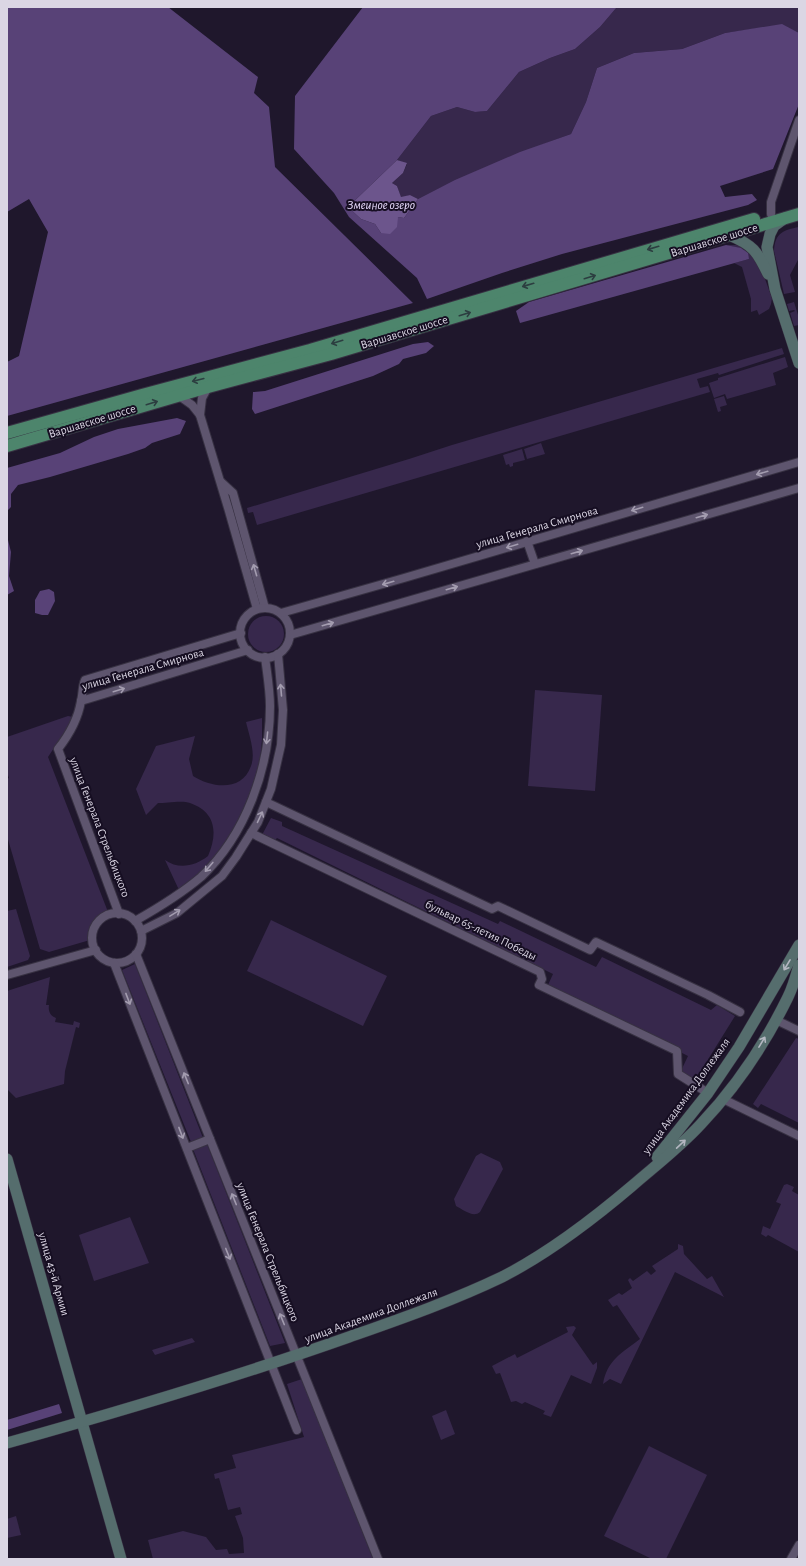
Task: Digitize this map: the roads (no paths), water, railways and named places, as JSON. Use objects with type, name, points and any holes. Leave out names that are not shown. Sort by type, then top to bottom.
[{"type":"main road","name":"Варшавское шоссе","points":[[7,433],[310,350],[799,206]]},
{"type":"main road","name":"Варшавское шоссе","points":[[7,446],[178,395],[331,354],[799,214]]},
{"type":"main road","points":[[785,218],[774,226],[767,240],[775,289],[799,363]]},
{"type":"main road","points":[[728,235],[742,240],[753,248],[775,289]]},
{"type":"main road","name":"улица Академика Доллежаля","points":[[641,1178],[708,1093],[739,1047],[799,945]]},
{"type":"main road","name":"улица Академика Доллежаля","points":[[7,1443],[63,1428],[297,1356],[430,1308],[503,1276],[533,1260],[602,1212],[681,1144],[700,1125],[723,1099],[753,1057],[776,1020],[789,995],[799,965]]},
{"type":"main road","points":[[776,984],[783,987],[789,995]]},
{"type":"main road","points":[[689,1117],[692,1124],[700,1125]]},
{"type":"main road","name":"улица 43-й Армии","points":[[7,1159],[121,1559]]},
{"type":"main road","name":"улица 43-й Армии","points":[[63,1428],[73,1415],[75,1397]]},
{"type":"street","points":[[771,214],[772,202],[799,120]]},
{"type":"street","points":[[200,415],[202,398],[208,387]]},
{"type":"street","points":[[178,395],[192,405],[200,415],[220,481],[233,510],[261,609]]},
{"type":"street","name":"улица Генерала Смирнова","points":[[280,613],[799,462]]},
{"type":"street","points":[[290,635],[799,488]]},
{"type":"street","points":[[527,541],[535,564]]},
{"type":"street","points":[[261,609],[273,609],[280,613],[286,619],[290,627],[290,635],[286,646],[278,654],[265,657],[259,656],[248,650],[243,643],[241,627],[244,620],[250,613],[261,609]]},
{"type":"street","name":"улица Генерала Смирнова","points":[[241,633],[85,680],[82,685],[81,701],[248,650]]},
{"type":"street","points":[[141,931],[177,913],[222,876],[252,833],[266,802],[281,745],[282,710],[278,654]]},
{"type":"street","points":[[135,921],[173,899],[202,875],[224,850],[245,816],[262,772],[267,739],[270,705],[265,657]]},
{"type":"street","name":"улица Генерала Стрельбицкого","points":[[81,701],[73,727],[58,749],[119,914]]},
{"type":"street","points":[[262,772],[274,776]]},
{"type":"street","name":"бульвар 65-летия Победы","points":[[266,802],[492,909],[498,906],[590,950],[596,942],[708,995],[740,1012]]},
{"type":"street","name":"бульвар 65-летия Победы","points":[[252,833],[540,972],[542,979],[539,985],[677,1051],[678,1074],[708,1093]]},
{"type":"street","points":[[224,850],[236,857]]},
{"type":"street","points":[[112,914],[125,915],[135,921],[141,931],[142,939],[136,954],[127,961],[114,963],[100,956],[93,943],[95,928],[99,922],[112,914]]},
{"type":"street","points":[[7,975],[96,950]]},
{"type":"street","name":"улица Генерала Стрельбицкого","points":[[136,954],[378,1559]]},
{"type":"street","points":[[114,963],[297,1430]]},
{"type":"street","points":[[776,1020],[799,1031]]},
{"type":"street","points":[[723,1099],[799,1136]]},
{"type":"street","points":[[187,1148],[210,1140]]},
{"type":"street","points":[[792,1559],[799,1545]]},
{"type":"street","points":[[792,1559],[799,1555]]},
{"type":"water","name":"Змеиное озеро","points":[[397,160],[407,163],[403,173],[392,183],[397,186],[401,197],[410,195],[418,199],[404,218],[398,217],[397,227],[390,234],[381,233],[375,224],[361,219],[348,207]]}]
